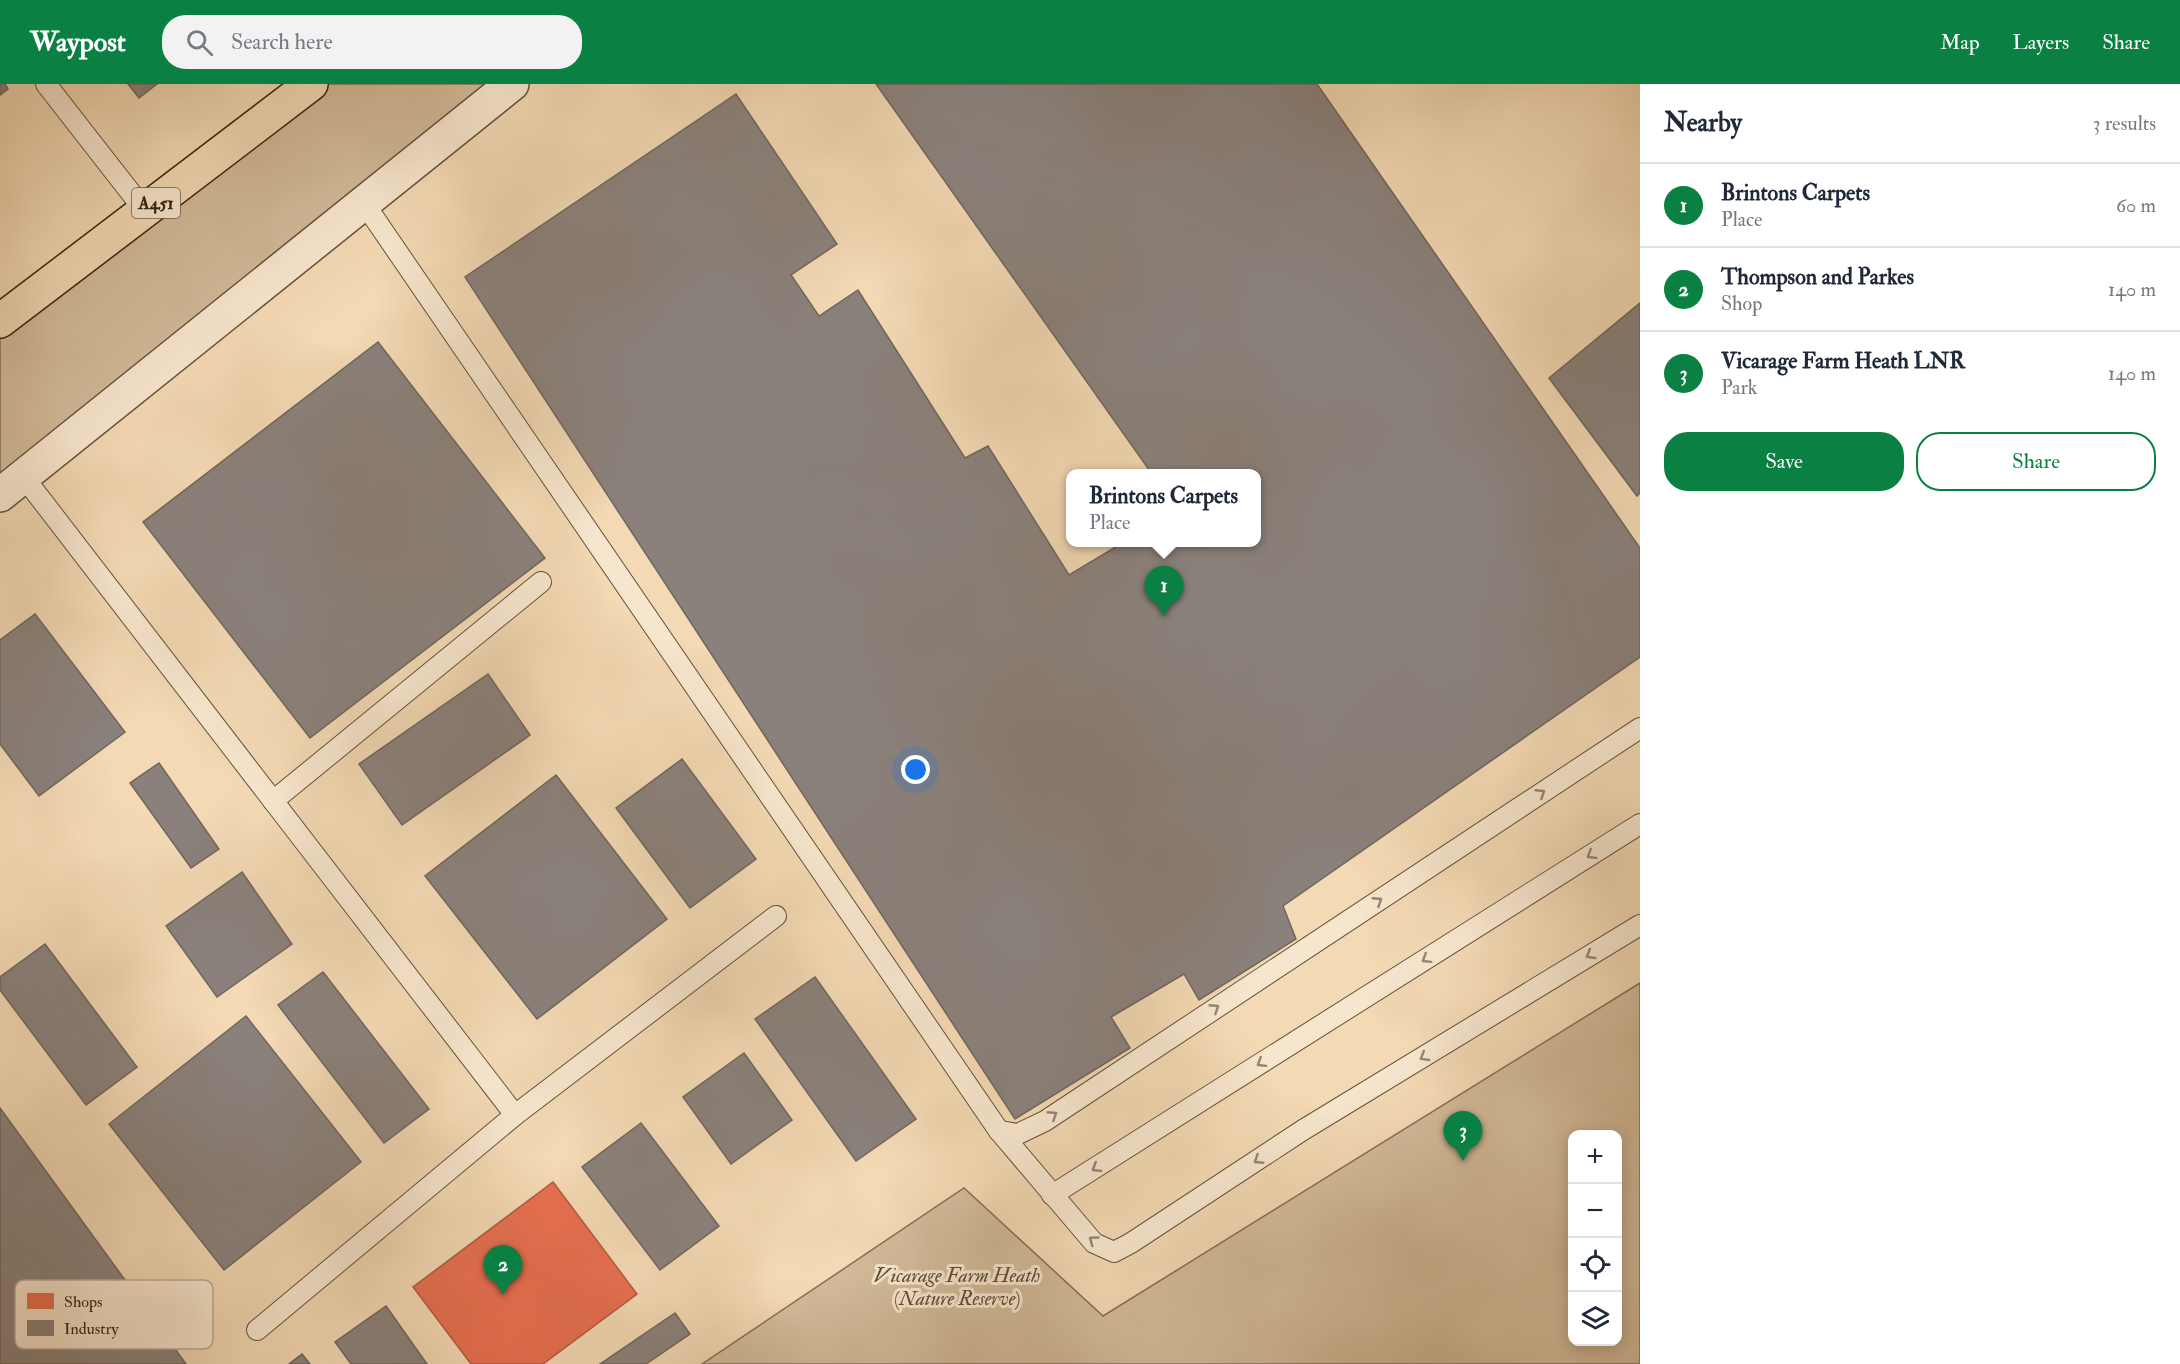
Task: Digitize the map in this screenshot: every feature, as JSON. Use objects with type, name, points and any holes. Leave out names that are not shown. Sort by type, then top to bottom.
[{"type":"main road","name":"A451","points":[[0,321],[311,84]]},
{"type":"street","points":[[12,486],[512,84]]},
{"type":"lane","points":[[46,84],[145,211]]},
{"type":"lane","points":[[364,203],[999,1131],[1094,1243],[1114,1252],[1131,1243],[1303,1130],[1640,925]]},
{"type":"lane","points":[[12,486],[273,801],[515,1115]]},
{"type":"lane","points":[[273,801],[541,582]]},
{"type":"lane","points":[[999,1131],[1018,1134],[1045,1121],[1640,728]]},
{"type":"lane","points":[[1052,1195],[1640,824]]},
{"type":"lane","points":[[257,1329],[515,1115],[776,916]]},
{"type":"green space","points":[[311,84],[512,84],[0,495],[0,321]]},
{"type":"green space","name":"Vicarage Farm Heath (Nature Reserve)","points":[[1640,983],[1640,1364],[702,1364],[964,1188],[1103,1316]]},
{"type":"building: Shops","points":[[553,1182],[637,1294],[543,1364],[471,1364],[413,1287]]},
{"type":"building: Industry","points":[[0,84],[5,84],[8,89],[0,95]]},
{"type":"building: Industry","points":[[128,84],[157,84],[139,98]]},
{"type":"building: Industry","points":[[876,84],[1317,84],[1640,548],[1640,657],[1283,906],[1296,939],[1199,1000],[1184,974],[1111,1017],[1130,1048],[1015,1119],[465,277],[736,94],[837,244],[791,275],[819,316],[858,290],[965,458],[988,446],[1069,575],[1116,547],[1261,547],[1261,469],[1148,469]]},
{"type":"building: Industry","points":[[1640,303],[1640,493],[1637,496],[1549,378]]},
{"type":"building: Industry","points":[[378,342],[545,558],[310,738],[143,522]]},
{"type":"building: Industry","points":[[35,614],[125,732],[39,796],[0,744],[0,640]]},
{"type":"building: Industry","points":[[488,674],[530,735],[402,825],[359,764]]},
{"type":"building: Industry","points":[[682,759],[756,859],[690,908],[616,808]]},
{"type":"building: Industry","points":[[159,763],[219,849],[191,868],[130,783]]},
{"type":"building: Industry","points":[[556,775],[667,919],[537,1019],[425,876]]},
{"type":"building: Industry","points":[[242,872],[292,944],[217,997],[166,926]]},
{"type":"building: Industry","points":[[45,944],[137,1067],[86,1105],[0,990],[0,977]]},
{"type":"building: Industry","points":[[323,972],[429,1109],[384,1143],[278,1005]]},
{"type":"building: Industry","points":[[815,977],[916,1119],[856,1161],[755,1019]]},
{"type":"building: Industry","points":[[246,1016],[361,1162],[224,1270],[109,1124]]},
{"type":"building: Industry","points":[[744,1053],[792,1120],[731,1164],[683,1097]]},
{"type":"building: Industry","points":[[0,1108],[125,1280],[15,1280],[15,1349],[175,1349],[186,1364],[0,1364]]},
{"type":"building: Industry","points":[[641,1123],[719,1226],[660,1270],[582,1167]]},
{"type":"building: Industry","points":[[386,1306],[427,1364],[351,1364],[335,1342]]},
{"type":"building: Industry","points":[[675,1313],[690,1334],[646,1364],[600,1364]]},
{"type":"building: Industry","points":[[302,1354],[310,1364],[289,1364]]},
{"type":"place","name":"Brintons Carpets","points":[[1164,616]]},
{"type":"place","name":"Vicarage Farm Heath LNR","points":[[1463,1161]]},
{"type":"place","name":"Thompson and Parkes","points":[[503,1295]]}]
